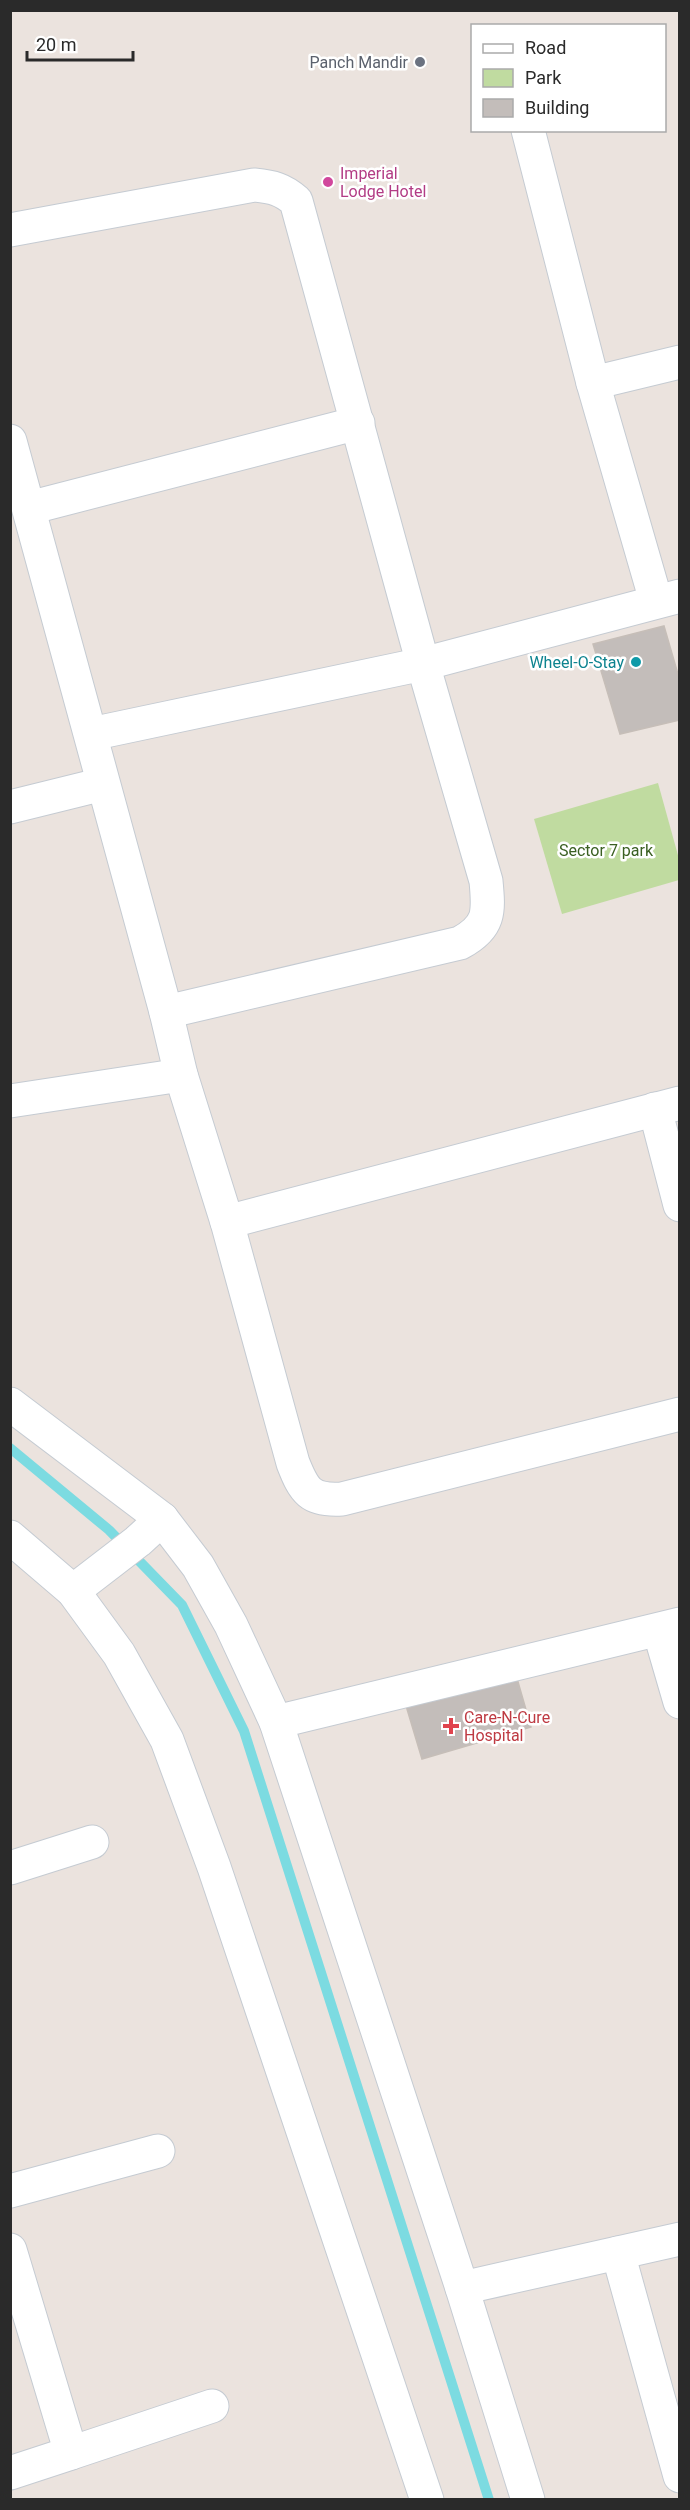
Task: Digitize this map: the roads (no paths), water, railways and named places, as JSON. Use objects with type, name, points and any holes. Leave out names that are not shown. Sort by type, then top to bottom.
[{"type":"street","points":[[91,734],[423,664],[668,598],[593,383],[529,132]]},
{"type":"street","points":[[10,230],[254,185],[274,187],[285,191],[297,201],[423,664],[486,881],[488,903],[485,923],[475,935],[460,943],[166,1012]]},
{"type":"street","points":[[593,383],[680,362]]},
{"type":"street","points":[[29,508],[358,423]]},
{"type":"street","points":[[10,441],[166,1012],[181,1076],[227,1222],[293,1463],[301,1482],[312,1496],[324,1500],[342,1499],[680,1414]]},
{"type":"street","points":[[10,807],[104,784]]},
{"type":"street","points":[[10,1101],[181,1076]]},
{"type":"street","points":[[227,1222],[667,1106],[680,1205]]},
{"type":"street","points":[[10,1404],[162,1520],[198,1566],[231,1625],[276,1722],[462,2288],[528,2499]]},
{"type":"street","points":[[82,1585],[162,1520]]},
{"type":"street","points":[[10,1538],[82,1585],[167,1740],[214,1867],[427,2499]]},
{"type":"street","points":[[276,1722],[669,1627],[680,1702]]},
{"type":"street","points":[[10,1868],[92,1842]]},
{"type":"street","points":[[10,2191],[158,2151]]},
{"type":"street","points":[[462,2288],[680,2239]]},
{"type":"street","points":[[10,2250],[71,2453]]},
{"type":"street","points":[[618,2253],[680,2476]]},
{"type":"street","points":[[10,2473],[212,2406]]},
{"type":"waterway","points":[[10,1448],[109,1530],[182,1605],[244,1731],[489,2500]]},
{"type":"place","name":"Panch Mandir","points":[[420,62]]},
{"type":"place","name":"Imperial Lodge Hotel","points":[[328,182]]},
{"type":"place","name":"Wheel-O-Stay","points":[[636,662]]},
{"type":"place","name":"Care-N-Cure Hospital","points":[[451,1726]]},
{"type":"park label","name":"Sector 7 park","points":[[606,850]]}]
